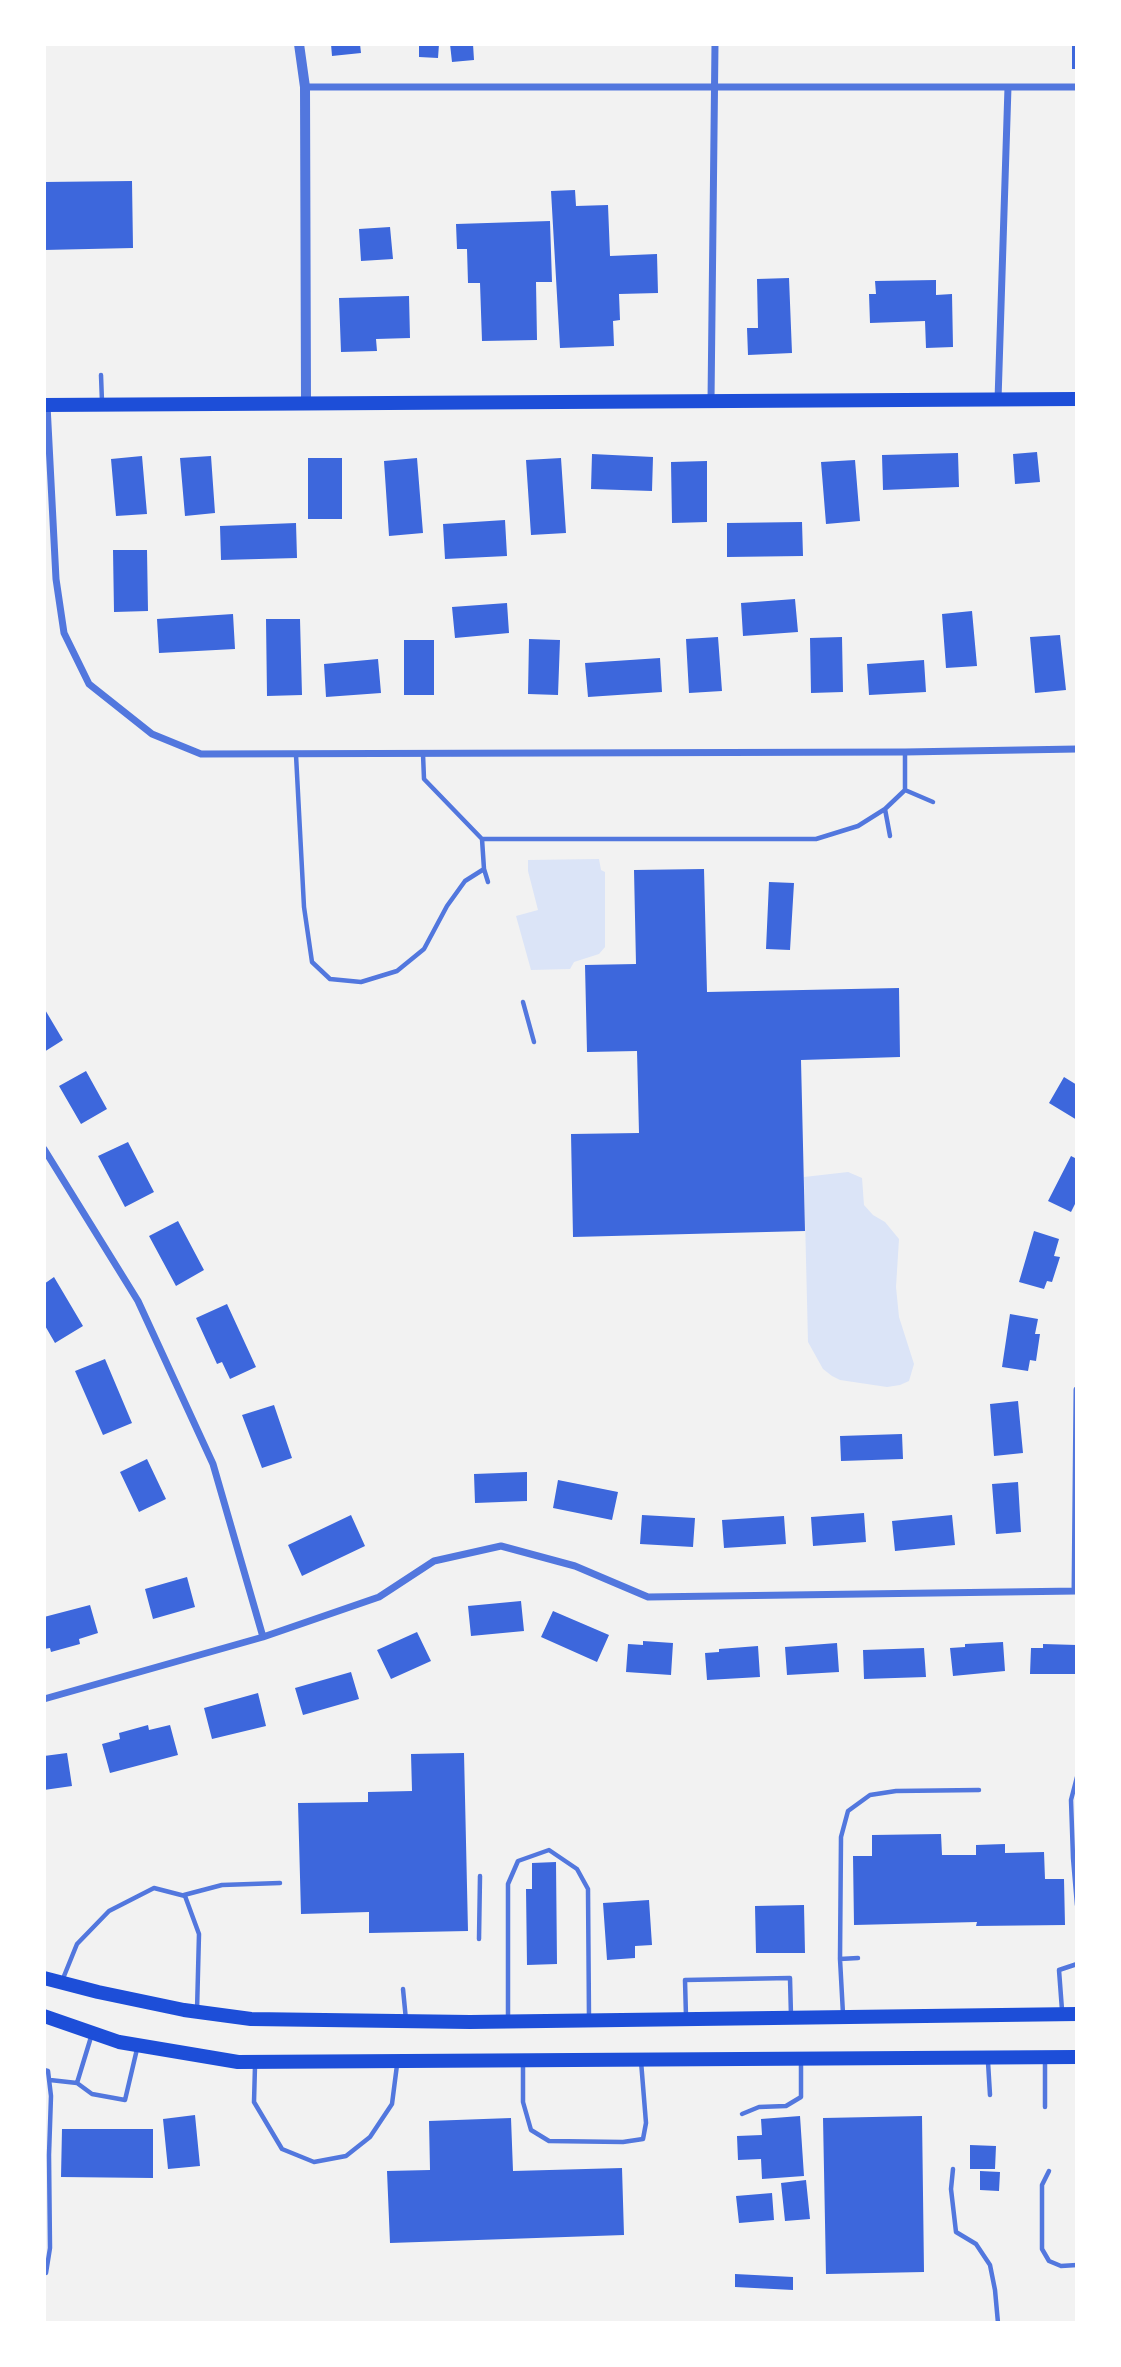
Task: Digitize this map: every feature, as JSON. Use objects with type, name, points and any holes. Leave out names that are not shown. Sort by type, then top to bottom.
[{"type":"main road","points":[[45,405],[1077,399]]},
{"type":"main road","points":[[44,1978],[98,1993],[251,2019],[508,2021],[1077,2014]]},
{"type":"main road","points":[[44,2016],[119,2042],[238,2062],[1077,2057]]},
{"type":"street","points":[[299,44],[305,87],[306,403]]},
{"type":"street","points":[[711,401],[715,44]]},
{"type":"street","points":[[305,87],[1077,87]]},
{"type":"street","points":[[998,400],[1007,87]]},
{"type":"street","points":[[45,405],[58,593],[64,633],[89,684],[152,734],[201,754],[1077,749]]},
{"type":"street","points":[[44,1149],[138,1301],[213,1464],[263,1637]]},
{"type":"street","points":[[44,1699],[263,1637],[379,1597],[434,1561],[502,1546],[575,1566],[648,1597],[1076,1591],[1077,1390]]},
{"type":"lane","points":[[101,375],[102,404]]},
{"type":"lane","points":[[481,839],[816,839],[858,826],[885,809],[905,790],[905,752]]},
{"type":"lane","points":[[423,754],[424,779],[481,839],[488,882]]},
{"type":"lane","points":[[296,755],[304,907],[312,962],[330,979],[361,982],[397,971],[424,948],[447,906],[465,881],[484,869]]},
{"type":"lane","points":[[905,790],[933,802]]},
{"type":"lane","points":[[885,809],[890,836]]},
{"type":"lane","points":[[523,1002],[534,1042]]},
{"type":"lane","points":[[1077,1777],[1072,1800],[1077,1905]]},
{"type":"lane","points":[[843,2016],[840,1959],[841,1837],[848,1811],[870,1795],[896,1791],[979,1790]]},
{"type":"lane","points":[[508,2021],[508,1884],[518,1861],[549,1850],[577,1869],[588,1889],[589,2020]]},
{"type":"lane","points":[[479,1939],[480,1876]]},
{"type":"lane","points":[[61,1982],[77,1944],[109,1911],[154,1888],[184,1896],[222,1885],[280,1883]]},
{"type":"lane","points":[[184,1896],[199,1934],[197,2011]]},
{"type":"lane","points":[[840,1959],[858,1958]]},
{"type":"lane","points":[[1062,2014],[1059,1970],[1077,1965]]},
{"type":"lane","points":[[686,2019],[685,1980],[698,1979],[790,1978],[791,2017]]},
{"type":"lane","points":[[403,1989],[406,2021]]},
{"type":"lane","points":[[77,2082],[93,2033]]},
{"type":"lane","points":[[49,2080],[77,2082],[92,2094],[125,2100],[138,2045]]},
{"type":"lane","points":[[988,2057],[990,2095]]},
{"type":"lane","points":[[1045,2057],[1045,2107]]},
{"type":"lane","points":[[523,2060],[523,2102],[531,2130],[550,2141],[623,2142],[643,2139],[646,2123],[641,2059]]},
{"type":"lane","points":[[742,2114],[759,2107],[786,2106],[801,2097],[801,2059]]},
{"type":"lane","points":[[255,2062],[254,2102],[282,2149],[314,2162],[346,2156],[370,2137],[391,2104],[398,2061]]},
{"type":"lane","points":[[44,2070],[48,2071],[49,2080],[50,2248],[44,2273]]},
{"type":"lane","points":[[953,2169],[951,2189],[956,2232],[976,2244],[990,2265],[998,2323]]},
{"type":"lane","points":[[1049,2171],[1042,2185],[1042,2249],[1049,2261],[1061,2266],[1077,2265]]},
{"type":"shaded area","points":[[599,859],[601,870],[605,872],[605,947],[599,954],[574,962],[570,969],[531,970],[516,916],[538,910],[528,871],[528,860]]},
{"type":"shaded area","points":[[848,1172],[862,1178],[864,1205],[873,1215],[885,1222],[899,1239],[896,1287],[899,1317],[914,1364],[909,1381],[900,1385],[887,1387],[840,1380],[823,1369],[808,1342],[804,1177]]},
{"type":"building","points":[[331,44],[360,44],[361,53],[332,56]]},
{"type":"building","points":[[419,44],[439,44],[438,58],[419,57]]},
{"type":"building","points":[[450,44],[473,44],[474,60],[452,62]]},
{"type":"building","points":[[1072,44],[1077,44],[1077,69],[1072,69]]},
{"type":"building","points":[[132,181],[133,248],[44,250],[44,182]]},
{"type":"building","points":[[575,190],[576,206],[608,205],[610,256],[657,254],[658,293],[619,294],[620,320],[613,321],[614,346],[560,348],[551,191]]},
{"type":"building","points":[[550,221],[552,282],[536,282],[537,340],[482,341],[480,283],[468,283],[467,249],[457,249],[456,224]]},
{"type":"building","points":[[390,227],[393,259],[361,261],[359,229]]},
{"type":"building","points":[[789,278],[792,353],[748,355],[747,328],[758,328],[757,279]]},
{"type":"building","points":[[936,280],[936,295],[952,294],[953,347],[926,348],[925,321],[870,323],[869,294],[876,294],[875,281]]},
{"type":"building","points":[[409,296],[410,338],[376,339],[377,351],[341,352],[339,298]]},
{"type":"building","points":[[1037,452],[1040,482],[1015,484],[1013,454]]},
{"type":"building","points":[[958,453],[959,487],[883,490],[882,455]]},
{"type":"building","points":[[592,454],[653,457],[652,491],[591,489]]},
{"type":"building","points":[[142,456],[147,514],[116,516],[111,459]]},
{"type":"building","points":[[211,456],[215,513],[185,516],[180,458]]},
{"type":"building","points":[[308,458],[342,458],[342,519],[308,519]]},
{"type":"building","points":[[417,458],[423,533],[389,536],[384,461]]},
{"type":"building","points":[[561,458],[566,533],[531,535],[526,460]]},
{"type":"building","points":[[855,460],[860,521],[826,524],[821,462]]},
{"type":"building","points":[[707,461],[707,522],[672,523],[671,462]]},
{"type":"building","points":[[505,520],[507,556],[445,559],[443,524]]},
{"type":"building","points":[[802,522],[803,556],[727,557],[727,523]]},
{"type":"building","points":[[296,523],[297,558],[221,560],[220,526]]},
{"type":"building","points":[[113,550],[147,550],[148,611],[114,612]]},
{"type":"building","points":[[795,599],[798,632],[743,636],[741,603]]},
{"type":"building","points":[[507,603],[509,633],[455,638],[452,607]]},
{"type":"building","points":[[972,611],[977,666],[946,668],[942,614]]},
{"type":"building","points":[[233,614],[235,649],[159,653],[157,619]]},
{"type":"building","points":[[266,619],[300,619],[302,695],[267,696]]},
{"type":"building","points":[[1060,635],[1066,690],[1035,693],[1030,637]]},
{"type":"building","points":[[718,637],[722,691],[689,693],[686,639]]},
{"type":"building","points":[[842,637],[843,692],[811,693],[810,638]]},
{"type":"building","points":[[529,639],[560,640],[558,695],[528,694]]},
{"type":"building","points":[[404,640],[434,640],[434,695],[404,695]]},
{"type":"building","points":[[660,658],[662,692],[588,697],[585,663]]},
{"type":"building","points":[[378,659],[381,693],[326,697],[324,664]]},
{"type":"building","points":[[924,660],[926,692],[869,695],[867,664]]},
{"type":"building","points":[[704,869],[707,992],[899,988],[900,1057],[801,1060],[805,1231],[573,1237],[571,1134],[639,1133],[637,1051],[587,1052],[585,965],[636,964],[634,870]]},
{"type":"building","points":[[769,882],[794,883],[790,950],[766,949]]},
{"type":"building","points":[[44,1008],[63,1040],[44,1052]]},
{"type":"building","points":[[86,1071],[107,1109],[81,1124],[59,1086]]},
{"type":"building","points":[[1064,1077],[1077,1085],[1077,1120],[1049,1103]]},
{"type":"building","points":[[128,1142],[154,1192],[125,1207],[98,1156]]},
{"type":"building","points":[[1071,1156],[1077,1159],[1077,1205],[1075,1204],[1071,1212],[1048,1201]]},
{"type":"building","points":[[178,1221],[204,1270],[176,1286],[149,1236]]},
{"type":"building","points":[[1034,1231],[1059,1239],[1054,1256],[1060,1257],[1052,1282],[1047,1281],[1044,1289],[1019,1282]]},
{"type":"building","points":[[54,1277],[83,1326],[55,1343],[44,1324],[44,1284]]},
{"type":"building","points":[[227,1304],[256,1367],[230,1379],[222,1362],[217,1364],[196,1318]]},
{"type":"building","points":[[1010,1314],[1038,1319],[1035,1334],[1040,1334],[1036,1361],[1030,1360],[1028,1371],[1002,1367]]},
{"type":"building","points":[[105,1359],[132,1423],[103,1435],[75,1371]]},
{"type":"building","points":[[1018,1401],[1023,1453],[994,1456],[990,1404]]},
{"type":"building","points":[[274,1405],[292,1458],[262,1468],[242,1415]]},
{"type":"building","points":[[902,1434],[903,1459],[841,1461],[840,1436]]},
{"type":"building","points":[[147,1459],[166,1499],[139,1512],[120,1472]]},
{"type":"building","points":[[527,1472],[527,1501],[475,1503],[474,1474]]},
{"type":"building","points":[[558,1480],[618,1492],[612,1520],[553,1508]]},
{"type":"building","points":[[1018,1482],[1021,1532],[996,1534],[992,1484]]},
{"type":"building","points":[[864,1513],[866,1542],[813,1546],[811,1517]]},
{"type":"building","points":[[351,1515],[365,1546],[302,1576],[288,1545]]},
{"type":"building","points":[[642,1515],[695,1518],[693,1547],[640,1544]]},
{"type":"building","points":[[952,1515],[955,1545],[895,1551],[892,1521]]},
{"type":"building","points":[[784,1516],[786,1544],[724,1548],[722,1520]]},
{"type":"building","points":[[187,1577],[195,1607],[153,1619],[145,1589]]},
{"type":"building","points":[[521,1601],[524,1631],[471,1636],[468,1606]]},
{"type":"building","points":[[90,1605],[98,1633],[79,1639],[80,1644],[51,1652],[50,1648],[44,1649],[44,1617]]},
{"type":"building","points":[[553,1611],[609,1635],[597,1662],[541,1637]]},
{"type":"building","points":[[417,1632],[431,1661],[391,1679],[377,1650]]},
{"type":"building","points":[[643,1641],[673,1643],[671,1675],[626,1672],[628,1644],[643,1645]]},
{"type":"building","points":[[1003,1642],[1005,1671],[953,1676],[950,1648],[965,1647],[965,1644]]},
{"type":"building","points":[[837,1643],[839,1672],[787,1675],[785,1647]]},
{"type":"building","points":[[1043,1644],[1077,1645],[1077,1674],[1030,1674],[1031,1648],[1043,1648]]},
{"type":"building","points":[[758,1646],[760,1677],[707,1680],[705,1653],[719,1652],[719,1649]]},
{"type":"building","points":[[924,1648],[926,1677],[864,1679],[863,1650]]},
{"type":"building","points":[[351,1672],[359,1699],[303,1715],[295,1688]]},
{"type":"building","points":[[258,1693],[266,1726],[212,1739],[204,1708]]},
{"type":"building","points":[[148,1725],[149,1730],[170,1725],[178,1755],[110,1773],[102,1744],[120,1739],[119,1733]]},
{"type":"building","points":[[67,1753],[72,1786],[44,1790],[44,1756]]},
{"type":"building","points":[[464,1753],[468,1931],[369,1933],[369,1912],[301,1914],[298,1803],[368,1802],[368,1792],[412,1791],[411,1754]]},
{"type":"building","points":[[941,1834],[942,1855],[976,1855],[976,1845],[1005,1844],[1005,1853],[1044,1852],[1045,1879],[1064,1879],[1065,1925],[976,1926],[977,1922],[854,1925],[853,1856],[872,1856],[872,1835]]},
{"type":"building","points":[[556,1862],[557,1964],[527,1965],[526,1889],[532,1889],[532,1863]]},
{"type":"building","points":[[649,1900],[652,1945],[635,1946],[635,1958],[607,1960],[603,1903]]},
{"type":"building","points":[[804,1905],[805,1953],[756,1953],[755,1906]]},
{"type":"building","points":[[195,2115],[200,2166],[168,2169],[163,2119]]},
{"type":"building","points":[[800,2116],[804,2176],[762,2179],[761,2159],[738,2160],[737,2136],[762,2135],[761,2119]]},
{"type":"building","points":[[922,2116],[924,2272],[826,2274],[823,2118]]},
{"type":"building","points":[[511,2118],[513,2171],[622,2168],[624,2235],[390,2243],[387,2171],[430,2170],[429,2121]]},
{"type":"building","points":[[62,2129],[153,2129],[153,2178],[61,2177]]},
{"type":"building","points":[[970,2145],[996,2146],[995,2169],[970,2169]]},
{"type":"building","points":[[980,2171],[1000,2172],[999,2191],[980,2190]]},
{"type":"building","points":[[806,2180],[810,2219],[785,2221],[781,2183]]},
{"type":"building","points":[[772,2193],[774,2220],[739,2223],[736,2196]]},
{"type":"building","points":[[735,2274],[793,2277],[793,2290],[735,2287]]}]
